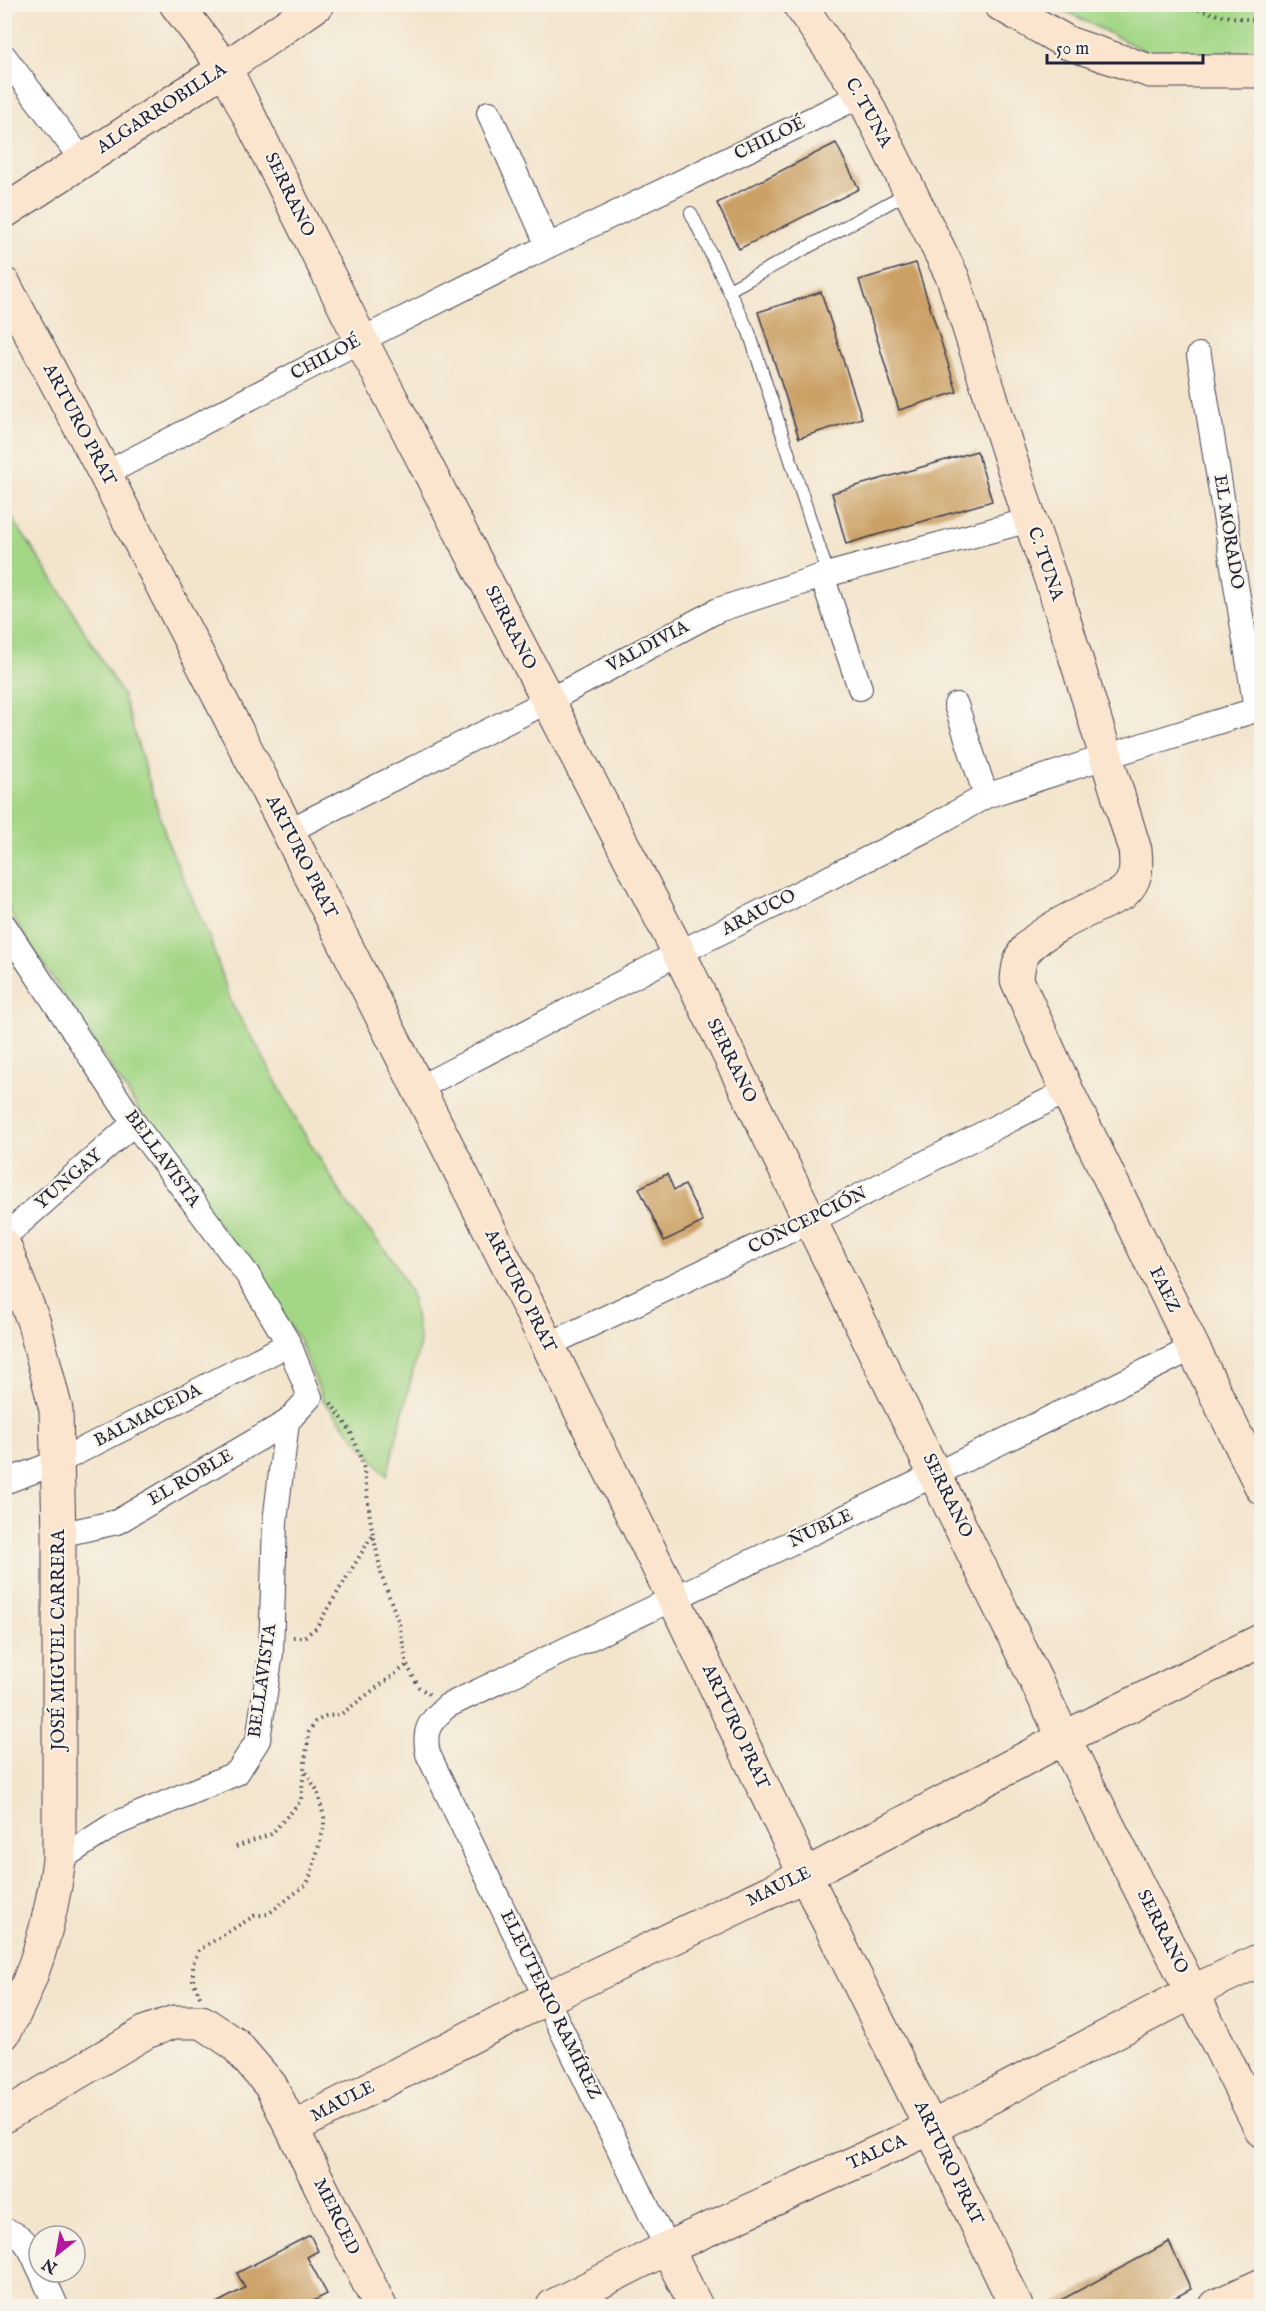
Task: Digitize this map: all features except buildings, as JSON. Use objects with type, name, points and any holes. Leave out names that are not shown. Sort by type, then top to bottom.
[{"type":"main road","name":"SERRANO","points":[[176,4],[225,68],[360,340],[679,953],[1064,1738],[1262,2131]]},
{"type":"main road","name":"ALGARROBILLA","points":[[4,212],[225,68],[318,4]]},
{"type":"main road","name":"C. TUNA","points":[[799,4],[862,95],[953,278],[1108,756],[1135,850],[1137,867],[1130,887],[1123,893],[1044,934],[1027,949],[1018,964],[1017,980],[1067,1091]]},
{"type":"main road","points":[[1000,4],[1068,44],[1150,71],[1262,71]]},
{"type":"main road","name":"ARTURO PRAT","points":[[4,285],[105,474],[548,1345],[674,1599],[805,1875],[931,2128],[1016,2307]]},
{"type":"main road","name":"FAEZ","points":[[1067,1091],[1262,1488]]},
{"type":"main road","name":"JOSÉ MIGUEL CARRERA","points":[[4,1245],[34,1323],[56,1410],[59,1535],[59,1860],[54,1898],[38,1959],[4,2033]]},
{"type":"main road","name":"MAULE","points":[[292,2128],[547,1998],[805,1875],[1064,1738],[1262,1640]]},
{"type":"main road","name":"TALCA","points":[[553,2307],[667,2248],[931,2128],[1192,1992],[1262,1959]]},
{"type":"main road","points":[[4,2116],[146,2032],[174,2022],[202,2022],[235,2044],[271,2086],[292,2128]]},
{"type":"main road","name":"MERCED","points":[[292,2128],[380,2307]]},
{"type":"main road","name":"ELEUTERIO RAMÍREZ","points":[[667,2248],[696,2307]]},
{"type":"main road","points":[[1216,2307],[1262,2285]]},
{"type":"street","points":[[4,56],[83,161]]},
{"type":"street","name":"CHILOÉ","points":[[105,474],[360,340],[862,95]]},
{"type":"street","points":[[489,113],[549,246]]},
{"type":"street","name":"EL MORADO","points":[[1199,355],[1259,709]]},
{"type":"street","name":"VALDIVIA","points":[[288,831],[548,701],[718,610],[825,575],[1030,520]]},
{"type":"street","points":[[825,575],[861,688]]},
{"type":"street","points":[[956,705],[986,796]]},
{"type":"street","name":"ARAUCO","points":[[417,1089],[679,953],[925,830],[986,796],[1259,709]]},
{"type":"street","name":"BELLAVISTA","points":[[4,925],[134,1123],[248,1274],[319,1399]]},
{"type":"street","name":"CONCEPCIÓN","points":[[548,1345],[810,1221],[1067,1091]]},
{"type":"street","name":"YUNGAY","points":[[4,1237],[134,1123]]},
{"type":"street","name":"BALMACEDA","points":[[4,1482],[58,1462],[289,1344]]},
{"type":"street","name":"ÑUBLE","points":[[447,1706],[936,1474],[1193,1348]]},
{"type":"street","name":"EL ROBLE","points":[[59,1535],[117,1522],[287,1422],[319,1399]]},
{"type":"street","name":"BELLAVISTA","points":[[59,1860],[115,1824],[237,1773],[258,1740],[271,1653],[275,1522],[287,1422]]},
{"type":"street","name":"ELEUTERIO RAMÍREZ","points":[[447,1706],[434,1718],[424,1738],[428,1754],[667,2248]]},
{"type":"street","points":[[12,2234],[27,2245]]},
{"type":"street","points":[[46,2284],[56,2307]]},
{"type":"lane","points":[[729,290],[910,191]]},
{"type":"lane","points":[[691,213],[749,333],[825,575]]},
{"type":"path","points":[[1175,4],[1222,16],[1262,21]]},
{"type":"path","points":[[319,1399],[350,1430],[363,1464],[382,1577],[399,1623],[407,1665],[419,1688],[447,1706]]},
{"type":"path","points":[[284,1637],[304,1637],[316,1628],[373,1534]]},
{"type":"path","points":[[236,1847],[271,1834],[301,1800],[309,1732],[315,1722],[326,1716],[340,1715],[407,1665]]},
{"type":"path","points":[[202,2022],[204,2009],[193,1980],[193,1964],[199,1950],[254,1916],[268,1914],[278,1909],[307,1884],[324,1827],[324,1817],[316,1790],[304,1768]]},
{"type":"green space","points":[[1053,5],[1261,5],[1261,73],[1163,60]]},
{"type":"green space","points":[[4,506],[60,590],[123,696],[168,843],[209,937],[232,1005],[260,1051],[300,1127],[349,1206],[394,1261],[411,1294],[420,1343],[387,1476],[323,1400],[299,1339],[143,1116],[13,918],[5,898]]}]
